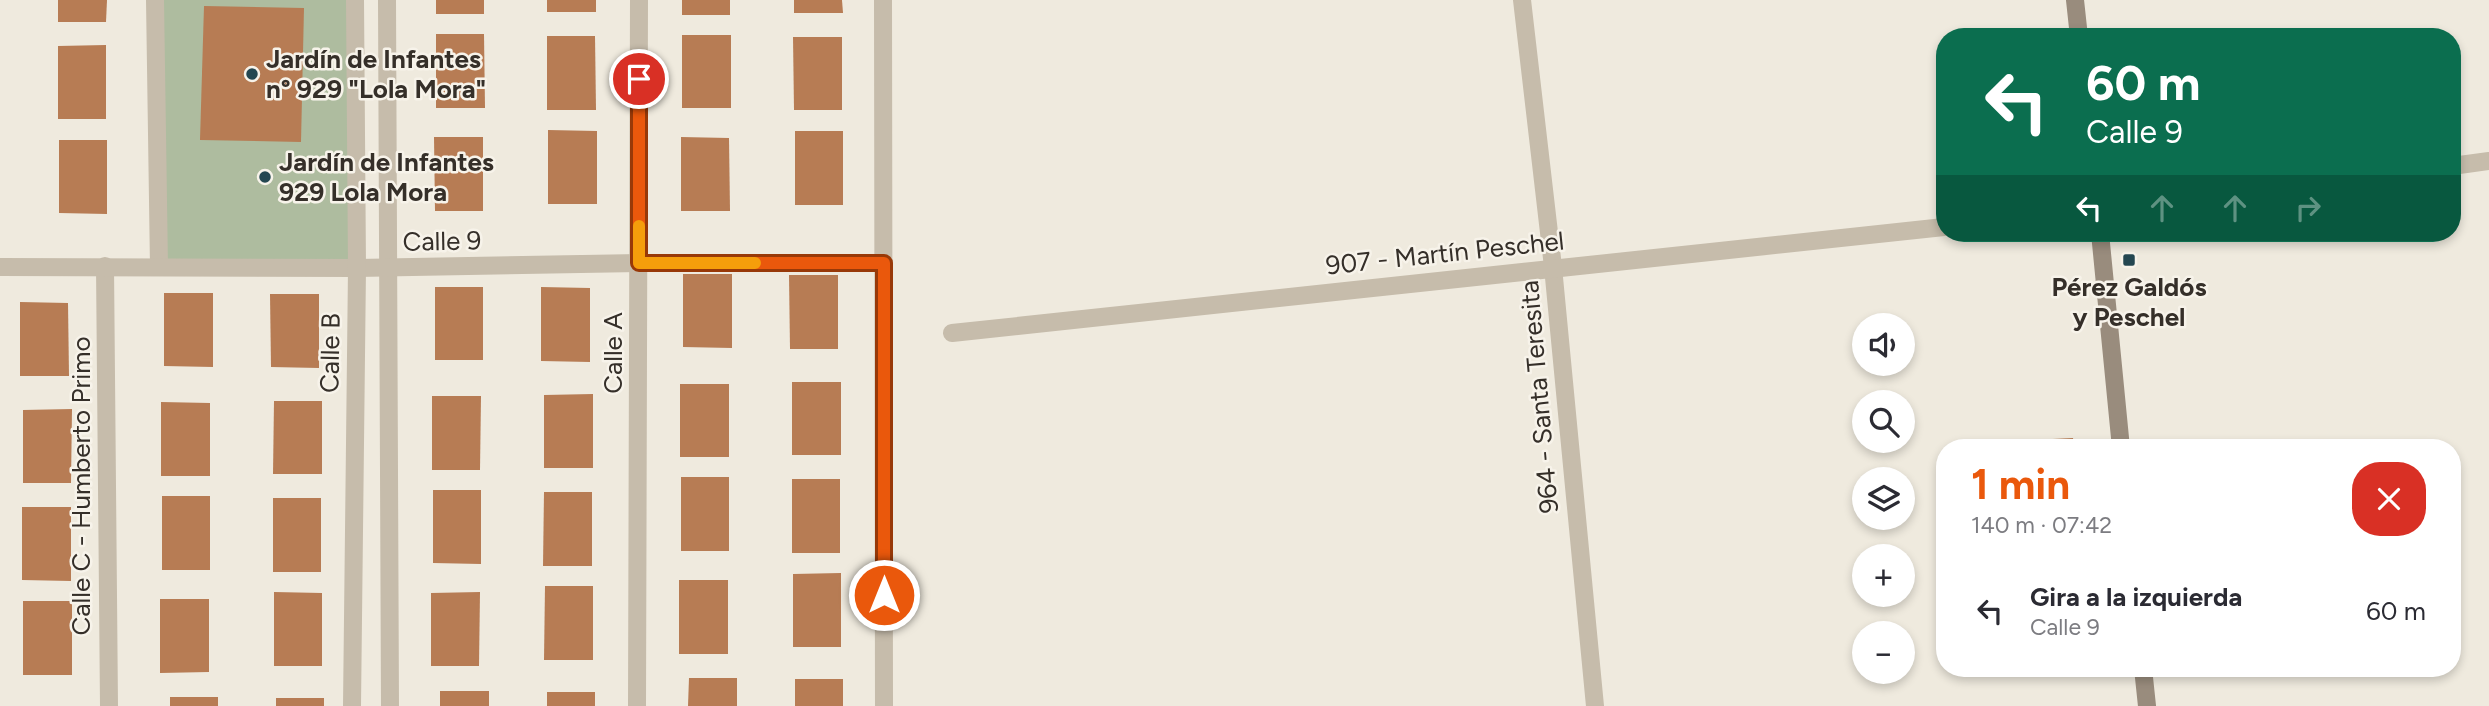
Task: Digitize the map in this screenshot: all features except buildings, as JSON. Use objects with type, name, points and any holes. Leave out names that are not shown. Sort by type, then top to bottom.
[{"type":"main road","points":[[2075,0],[2078,28]]},
{"type":"main road","points":[[2101,242],[2120,439]]},
{"type":"main road","points":[[2144,677],[2147,706]]},
{"type":"street","points":[[155,0],[159,267]]},
{"type":"street","name":"Calle B","points":[[352,706],[357,268],[355,0]]},
{"type":"street","points":[[387,0],[390,706]]},
{"type":"street","name":"Calle A","points":[[637,706],[639,0]]},
{"type":"street","points":[[883,0],[884,706]]},
{"type":"street","name":"964 - Santa Teresita","points":[[1522,0],[1553,267],[1595,706]]},
{"type":"street","points":[[2461,165],[2489,161]]},
{"type":"street","name":"907 - Martín Peschel","points":[[951,333],[1553,267],[1936,229]]},
{"type":"street","name":"Calle 9","points":[[0,267],[390,268],[639,263],[884,263]]},
{"type":"street","name":"Calle C - Humberto Primo","points":[[105,266],[109,706]]},
{"type":"green space","points":[[155,0],[355,0],[357,268],[159,267]]},
{"type":"slow traffic","points":[[639,226],[639,263],[755,263]]},
{"type":"place","name":"Jardín de Infantes n° 929 \"Lola Mora\"","points":[[252,74]]},
{"type":"place","name":"Jardín de Infantes 929 Lola Mora","points":[[265,177]]},
{"type":"place","name":"Pérez Galdós y Peschel","points":[[2129,260]]},
{"type":"route","points":[[639,79],[639,263],[884,263],[884,595]]}]
